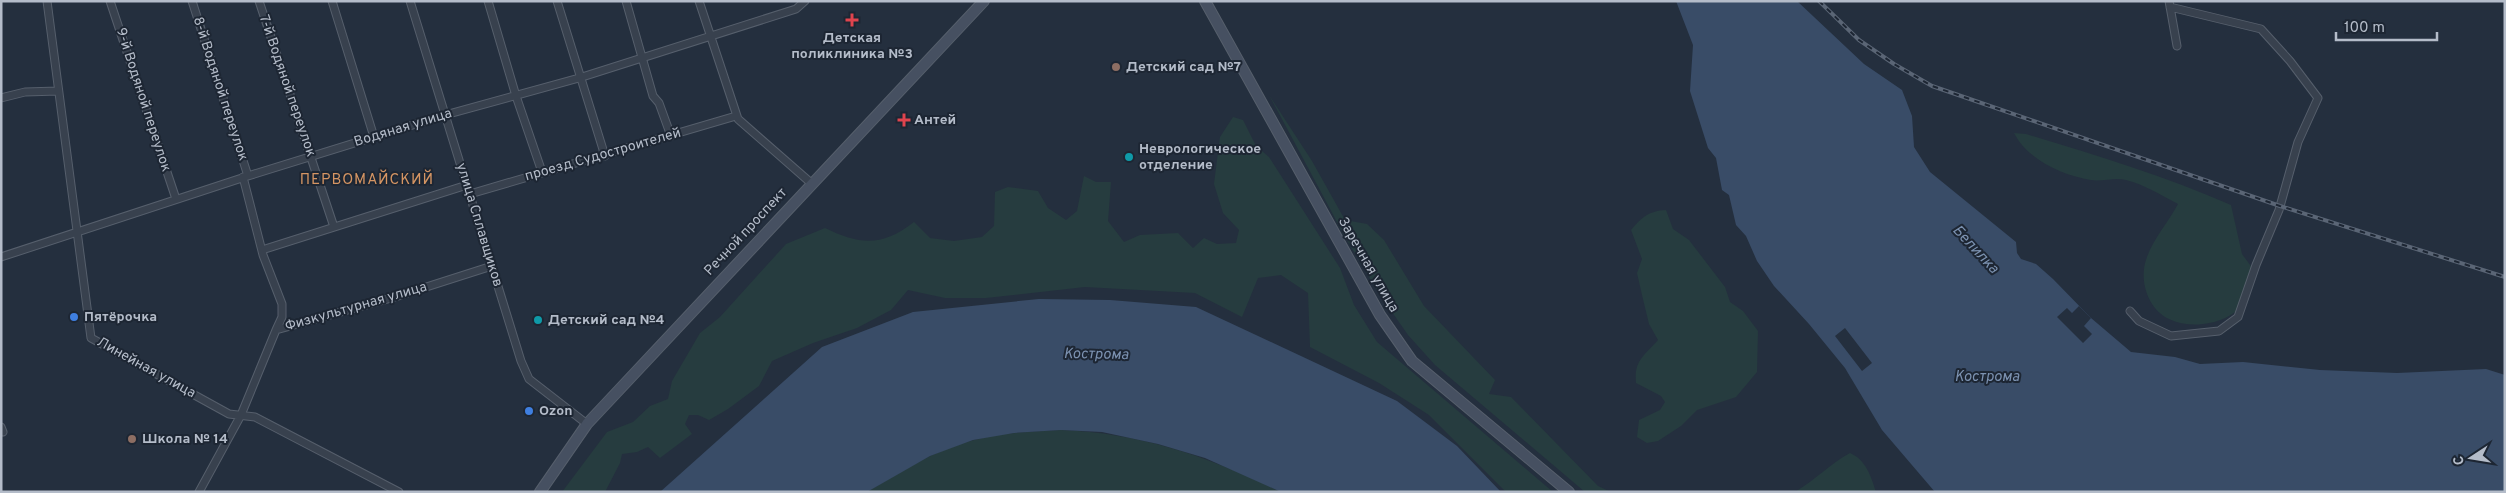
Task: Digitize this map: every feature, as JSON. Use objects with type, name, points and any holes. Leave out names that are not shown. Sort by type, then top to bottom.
[{"type":"street","name":"Линейная улица","points":[[47,1],[91,338],[229,414],[256,417],[399,492]]},
{"type":"street","name":"9-й Водяной переулок","points":[[110,1],[176,199]]},
{"type":"street","name":"8-й Водяной переулок","points":[[192,1],[246,177],[262,250],[282,304],[282,317],[276,330]]},
{"type":"street","name":"7-й Водяной переулок","points":[[259,1],[334,227]]},
{"type":"street","points":[[332,1],[374,137]]},
{"type":"street","name":"улица Сплавщиков","points":[[410,1],[521,361],[529,379],[587,424]]},
{"type":"street","points":[[488,1],[516,96],[542,172]]},
{"type":"street","points":[[557,1],[579,78],[605,156]]},
{"type":"street","points":[[626,1],[653,96],[659,103],[671,136]]},
{"type":"street","points":[[699,1],[709,37],[736,116],[811,183]]},
{"type":"street","name":"Водяная улица","points":[[1,258],[311,156],[445,115],[579,78],[709,37],[796,9],[805,1]]},
{"type":"street","name":"Речной проспект","points":[[540,492],[587,424],[811,183],[984,1]]},
{"type":"street","name":"Заречная улица","points":[[1205,1],[1380,315],[1412,361],[1569,492]]},
{"type":"street","points":[[2130,311],[2138,321],[2171,336],[2219,331],[2238,317],[2256,264],[2279,210],[2298,142],[2318,98],[2290,61],[2261,29],[2170,4],[2177,46]]},
{"type":"street","points":[[1,98],[25,92],[58,91]]},
{"type":"street","name":"проезд Судостроителей","points":[[470,194],[542,172],[605,156],[736,116]]},
{"type":"street","points":[[262,250],[467,184]]},
{"type":"street","name":"Физкультурная улица","points":[[199,492],[241,415],[276,330],[395,297],[492,266]]},
{"type":"green space","points":[[1269,95],[1312,161],[1345,220],[1367,224],[1384,240],[1424,306],[1495,380],[1489,394],[1511,397],[1598,486],[1611,492],[1585,492],[1435,365],[1408,335],[1378,292],[1344,235]]},
{"type":"green space","points":[[1233,117],[1243,120],[1256,146],[1269,157],[1340,268],[1354,305],[1377,342],[1553,492],[1506,492],[1429,415],[1379,383],[1310,347],[1308,293],[1281,275],[1258,278],[1242,317],[1195,293],[1085,287],[986,298],[945,298],[908,290],[891,310],[857,328],[813,343],[772,361],[759,386],[728,409],[709,420],[698,415],[689,415],[685,424],[692,434],[660,458],[648,447],[637,452],[622,454],[620,463],[605,492],[562,492],[607,432],[633,422],[650,406],[668,399],[672,381],[700,333],[720,317],[786,244],[825,228],[849,238],[871,241],[892,236],[914,222],[930,238],[954,241],[982,237],[994,226],[995,192],[1008,187],[1038,191],[1048,208],[1066,220],[1077,211],[1084,176],[1096,182],[1111,182],[1108,221],[1124,242],[1140,235],[1178,233],[1193,248],[1204,238],[1217,244],[1236,243],[1239,230],[1223,213],[1214,184],[1220,137]]},
{"type":"green space","points":[[2014,133],[2026,134],[2130,166],[2231,205],[2242,254],[2253,269],[2247,299],[2232,314],[2212,322],[2190,324],[2179,323],[2169,319],[2156,309],[2147,294],[2144,268],[2152,245],[2178,204],[2146,187],[2126,180],[2091,180],[2058,170],[2047,165],[2028,151]]},
{"type":"green space","points":[[1666,210],[1673,229],[1689,240],[1725,287],[1730,302],[1743,311],[1758,331],[1757,372],[1736,397],[1697,410],[1681,426],[1658,441],[1647,443],[1637,437],[1639,420],[1660,410],[1665,402],[1661,396],[1636,383],[1638,364],[1658,340],[1649,324],[1637,273],[1642,259],[1631,230],[1646,216]]},
{"type":"green space","points":[[1061,430],[1119,436],[1174,449],[1228,468],[1281,492],[867,492],[918,462],[960,444],[995,435]]},
{"type":"green space","points":[[1850,453],[1864,464],[1870,474],[1876,492],[1795,492],[1836,462]]},
{"type":"water","name":"Кострома","points":[[1676,1],[1797,1],[1864,64],[1902,90],[1912,116],[1914,147],[1930,172],[2016,242],[2017,253],[2021,259],[2036,264],[2091,318],[2131,352],[2175,357],[2200,364],[2243,362],[2320,370],[2397,373],[2486,369],[2505,375],[2505,492],[1935,492],[1882,430],[1845,368],[1809,324],[1774,286],[1757,261],[1746,236],[1736,225],[1729,195],[1722,190],[1716,158],[1708,148],[1690,91],[1693,45]]},
{"type":"water","name":"Кострома","points":[[1039,299],[1110,300],[1196,307],[1397,401],[1457,446],[1501,492],[1281,492],[1205,458],[1158,444],[1102,432],[1061,430],[1014,433],[973,440],[930,456],[867,492],[660,492],[822,347],[913,312]]},
{"type":"pier","points":[[2079,306],[2091,318],[2084,326],[2092,334],[2083,343],[2057,317],[2067,308],[2072,313]]},
{"type":"pier","points":[[1845,328],[1872,363],[1862,371],[1835,336]]},
{"type":"railway","points":[[1819,1],[1859,40],[1894,64],[1932,86],[2280,206],[2505,277]]},
{"type":"place","name":"Детская поликлиника №3","points":[[852,20]]},
{"type":"place","name":"Детский сад №7","points":[[1116,67]]},
{"type":"place","name":"Антей","points":[[904,120]]},
{"type":"place","name":"Неврологическое отделение","points":[[1129,157]]},
{"type":"place","name":"Пятёрочка","points":[[74,317]]},
{"type":"place","name":"Детский сад №4","points":[[538,320]]},
{"type":"place","name":"Ozon","points":[[529,411]]},
{"type":"place","name":"Школа № 14","points":[[132,439]]},
{"type":"district","name":"ПЕРВОМАЙСКИЙ","points":[[367,180]]},
{"type":"water label","name":"Белилка","points":[[1975,250]]}]
